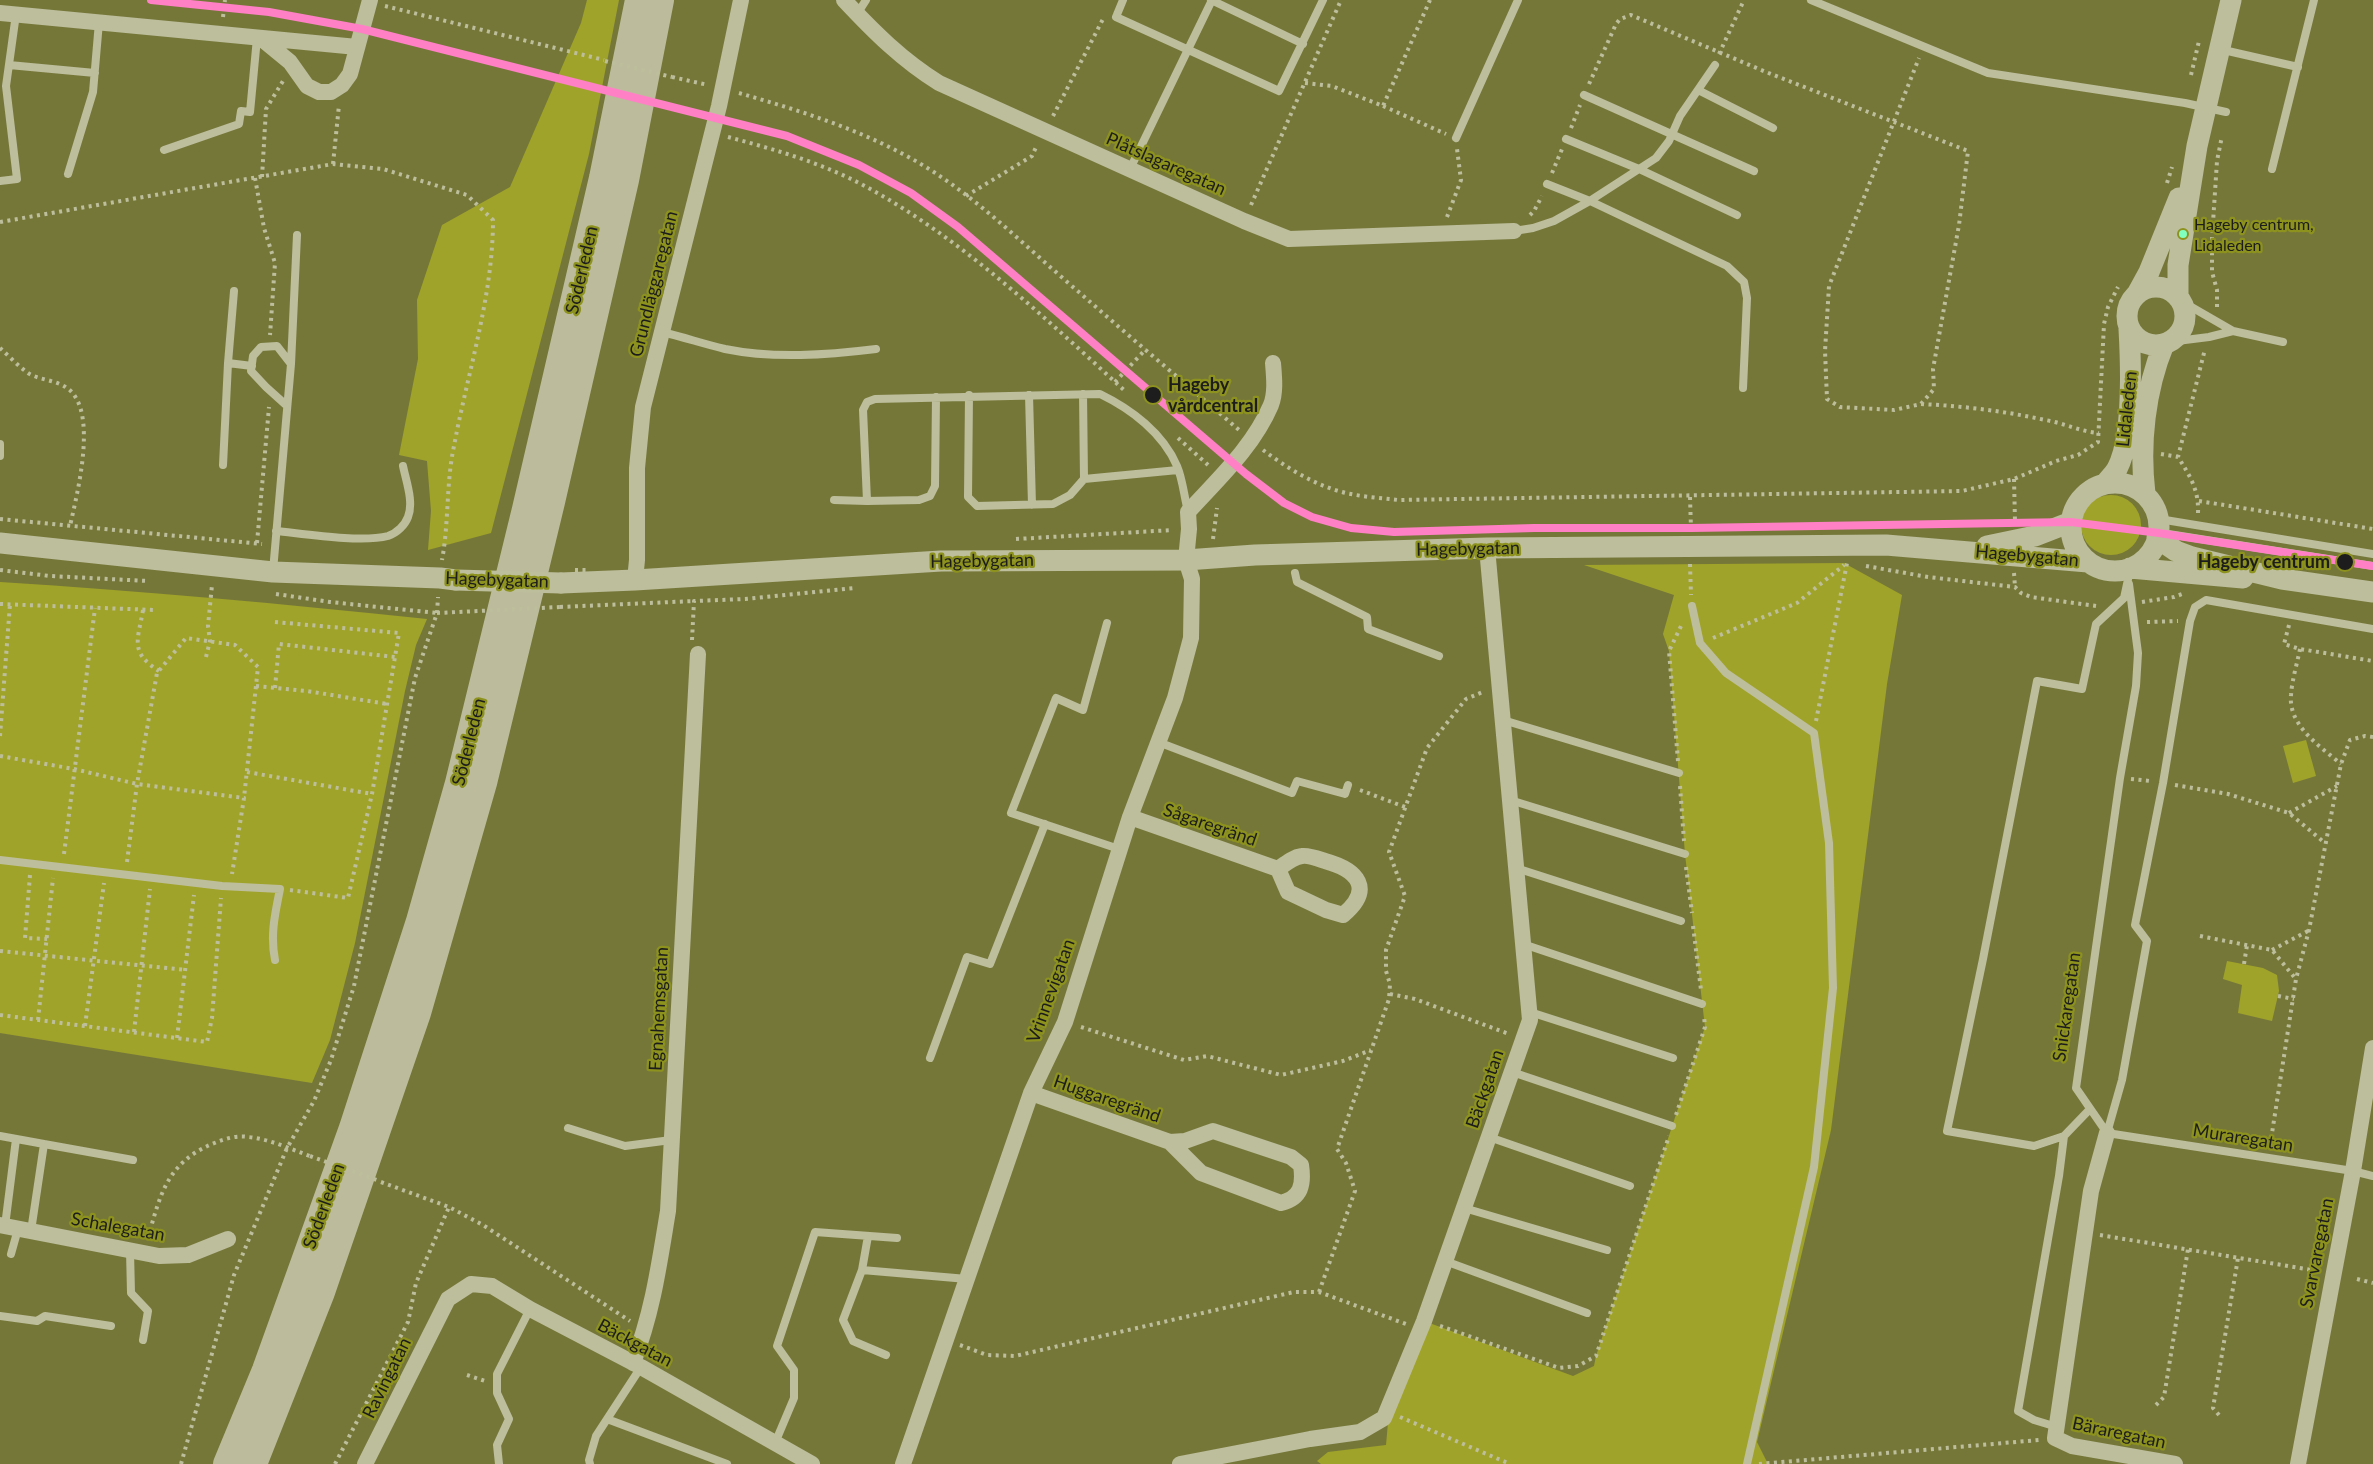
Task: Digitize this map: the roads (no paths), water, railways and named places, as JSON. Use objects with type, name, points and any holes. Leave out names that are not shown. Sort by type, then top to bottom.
[{"type":"highway","name":"Söderleden","points":[[228,1464],[266,1370],[353,1128],[416,932],[459,783],[592,224],[639,0]]},
{"type":"highway","name":"Söderleden","points":[[253,1464],[321,1292],[417,1013],[483,783],[625,180],[660,0]]},
{"type":"street","name":"Grundläggaregatan","points":[[635,580],[637,468],[643,407],[723,89],[741,0]]},
{"type":"street","name":"Plåtslagaregatan","points":[[844,0],[861,7],[911,66],[939,83],[1244,221],[1289,239],[1514,231]]},
{"type":"street","points":[[2197,146],[2173,216],[2149,272],[2127,309],[2129,329],[2143,342],[2152,345],[2167,343],[2180,332],[2184,323],[2185,316],[2179,299],[2178,265],[2197,146],[2231,0]]},
{"type":"street","points":[[260,38],[292,65],[307,86],[319,92],[331,92],[342,85],[350,74],[370,1]]},
{"type":"street","points":[[8,14],[357,47]]},
{"type":"street","points":[[2137,294],[2156,287],[2170,291],[2179,299]]},
{"type":"street","name":"Lidaleden","points":[[2105,484],[2117,469],[2125,448],[2132,370],[2129,329]]},
{"type":"street","name":"Lidaleden","points":[[2145,494],[2142,471],[2146,416],[2151,385],[2167,343]]},
{"type":"street","points":[[1188,512],[1221,476],[1258,446],[1272,403],[1275,386],[1273,363]]},
{"type":"street","points":[[2128,571],[2148,556],[2158,530],[2154,505],[2145,494],[2132,486],[2119,482],[2105,484],[2092,489],[2081,498],[2071,522],[2072,536],[2078,550],[2088,562],[2106,570],[2282,579]]},
{"type":"street","name":"Vrinnevigatan","points":[[903,1464],[1031,1094],[1065,1022],[1119,849],[1174,698],[1191,638],[1192,579],[1186,560],[1188,512]]},
{"type":"street","name":"Hagebygatan","points":[[1966,550],[2035,536],[2071,522]]},
{"type":"street","points":[[2158,530],[2176,551],[2192,557],[2282,579],[2373,592]]},
{"type":"street","name":"Hagebygatan","points":[[0,543],[273,572],[561,583],[941,561],[1186,560],[1487,548],[1886,545],[2088,562]]},
{"type":"street","name":"Bäckgatan","points":[[1180,1464],[1310,1438],[1360,1432],[1384,1418],[1423,1325],[1524,1040],[1530,1012],[1487,548]]},
{"type":"street","name":"Egnahemsgatan","points":[[637,1365],[655,1298],[668,1211],[698,654]]},
{"type":"street","name":"Sågaregränd","points":[[1130,817],[1278,869]]},
{"type":"street","points":[[1304,855],[1343,866],[1357,878],[1360,891],[1354,905],[1343,915],[1288,892],[1278,869],[1304,855]]},
{"type":"street","name":"Svarvaregatan","points":[[2298,1464],[2353,1171],[2373,1048]]},
{"type":"street","name":"Huggaregränd","points":[[1031,1094],[1170,1142],[1185,1141],[1213,1131],[1291,1157],[1302,1165],[1303,1179],[1299,1193],[1290,1201],[1281,1203],[1201,1173],[1170,1142]]},
{"type":"street","points":[[2056,1432],[2091,1191],[2107,1133]]},
{"type":"street","name":"Schalegatan","points":[[13,1228],[159,1256],[188,1255],[228,1239]]},
{"type":"street","name":"Bäckgatan","points":[[443,1310],[448,1299],[471,1284],[492,1286],[530,1310],[637,1365],[775,1443],[800,1462]]},
{"type":"street","name":"Ravingatan","points":[[366,1464],[443,1310]]},
{"type":"street","name":"Bäraregatan","points":[[2056,1432],[2072,1446],[2175,1464]]},
{"type":"lane","points":[[1123,0],[1116,17],[1280,91],[1321,0]]},
{"type":"lane","points":[[1130,169],[1211,0],[1303,44]]},
{"type":"lane","points":[[1456,138],[1518,0]]},
{"type":"lane","points":[[1811,0],[1988,73],[2174,101],[2226,112]]},
{"type":"lane","points":[[2272,168],[2314,0]]},
{"type":"lane","points":[[0,181],[17,179],[3,86],[9,65],[8,14]]},
{"type":"lane","points":[[68,174],[93,92],[99,22]]},
{"type":"lane","points":[[164,150],[239,124],[241,111],[250,112],[260,38]]},
{"type":"lane","points":[[2219,49],[2298,67]]},
{"type":"lane","points":[[9,65],[95,73]]},
{"type":"lane","points":[[1514,231],[1554,221],[1590,201],[1656,158],[1680,116],[1715,65]]},
{"type":"lane","points":[[1698,90],[1773,128]]},
{"type":"lane","points":[[1584,94],[1754,171]]},
{"type":"lane","points":[[1566,138],[1737,215]]},
{"type":"lane","points":[[1547,184],[1590,201],[1727,266],[1744,282],[1747,298],[1743,388]]},
{"type":"lane","points":[[273,572],[291,364],[297,235]]},
{"type":"lane","points":[[223,465],[234,291]]},
{"type":"lane","points":[[2179,299],[2233,331],[2283,342]]},
{"type":"lane","points":[[2167,343],[2233,331]]},
{"type":"lane","points":[[662,332],[725,349],[767,354],[831,354],[876,349]]},
{"type":"lane","points":[[286,405],[251,371],[253,356],[261,347],[277,346],[291,364]]},
{"type":"lane","points":[[228,363],[252,366]]},
{"type":"lane","points":[[969,395],[968,497],[977,506],[1053,504],[1070,495],[1084,479],[1083,394]]},
{"type":"lane","points":[[867,501],[863,410],[867,402],[875,399],[969,395],[1100,394],[1122,405],[1156,434],[1178,470],[1188,512]]},
{"type":"lane","points":[[1029,395],[1032,505]]},
{"type":"lane","points":[[834,500],[919,500],[930,496],[935,486],[936,397]]},
{"type":"lane","points":[[0,444],[0,456]]},
{"type":"lane","points":[[276,531],[327,536],[389,536],[403,527],[409,515],[410,499],[403,466]]},
{"type":"lane","points":[[1084,479],[1178,470]]},
{"type":"lane","points":[[2158,530],[2373,554]]},
{"type":"lane","points":[[2158,530],[2373,566]]},
{"type":"lane","points":[[2090,1109],[2064,1136],[2034,1146],[1947,1131],[2037,681],[2082,689],[2096,624],[2124,598],[2128,571]]},
{"type":"lane","name":"Snickaregatan","points":[[2107,1133],[2076,1088],[2120,778],[2136,686],[2138,653],[2128,571]]},
{"type":"lane","points":[[1294,573],[1297,582],[1366,617],[1368,629],[1439,656]]},
{"type":"lane","points":[[2107,1133],[2122,1080],[2147,941],[2136,925],[2190,621],[2195,607],[2206,600],[2373,629]]},
{"type":"lane","points":[[1692,606],[1700,643],[1726,673],[1814,734],[1828,843],[1833,988],[1814,1167],[1747,1464]]},
{"type":"lane","points":[[1107,623],[1083,710],[1056,698],[1011,813],[1119,849]]},
{"type":"lane","points":[[1502,720],[1679,773]]},
{"type":"lane","points":[[1158,742],[1292,793],[1297,780],[1345,794],[1348,785]]},
{"type":"lane","points":[[1510,800],[1685,854]]},
{"type":"lane","points":[[930,1058],[967,957],[990,964],[1045,824]]},
{"type":"lane","points":[[0,860],[226,886],[280,889],[273,921],[272,943],[275,960]]},
{"type":"lane","points":[[1516,868],[1681,921]]},
{"type":"lane","points":[[1523,944],[1702,1004]]},
{"type":"lane","points":[[1530,1012],[1673,1058]]},
{"type":"lane","points":[[1512,1072],[1672,1126]]},
{"type":"lane","points":[[568,1128],[625,1146],[671,1140]]},
{"type":"lane","name":"Muraregatan","points":[[2107,1133],[2373,1176]]},
{"type":"lane","points":[[0,1136],[134,1160]]},
{"type":"lane","points":[[2056,1432],[2018,1411],[2064,1136]]},
{"type":"lane","points":[[1489,1137],[1630,1186]]},
{"type":"lane","points":[[11,1254],[16,1139]]},
{"type":"lane","points":[[13,1228],[44,1144]]},
{"type":"lane","points":[[1464,1208],[1607,1250]]},
{"type":"lane","points":[[775,1443],[794,1398],[794,1370],[777,1346],[815,1232],[897,1238]]},
{"type":"lane","points":[[868,1236],[862,1270],[843,1320],[853,1341],[886,1355]]},
{"type":"lane","points":[[137,1252],[132,1293],[148,1311],[143,1340]]},
{"type":"lane","points":[[1445,1261],[1587,1312]]},
{"type":"lane","points":[[862,1270],[967,1280]]},
{"type":"lane","points":[[499,1464],[496,1445],[509,1419],[497,1394],[497,1374],[530,1310]]},
{"type":"lane","points":[[0,1316],[37,1321],[45,1316],[111,1326]]},
{"type":"lane","points":[[590,1464],[589,1460],[596,1436],[637,1365]]},
{"type":"lane","points":[[607,1419],[727,1464]]},
{"type":"place","name":"Hageby centrum, Lidaleden","points":[[2183,234]]},
{"type":"place","name":"Hageby vårdcentral","points":[[1153,395]]},
{"type":"place","name":"Hageby centrum","points":[[2345,562]]}]
